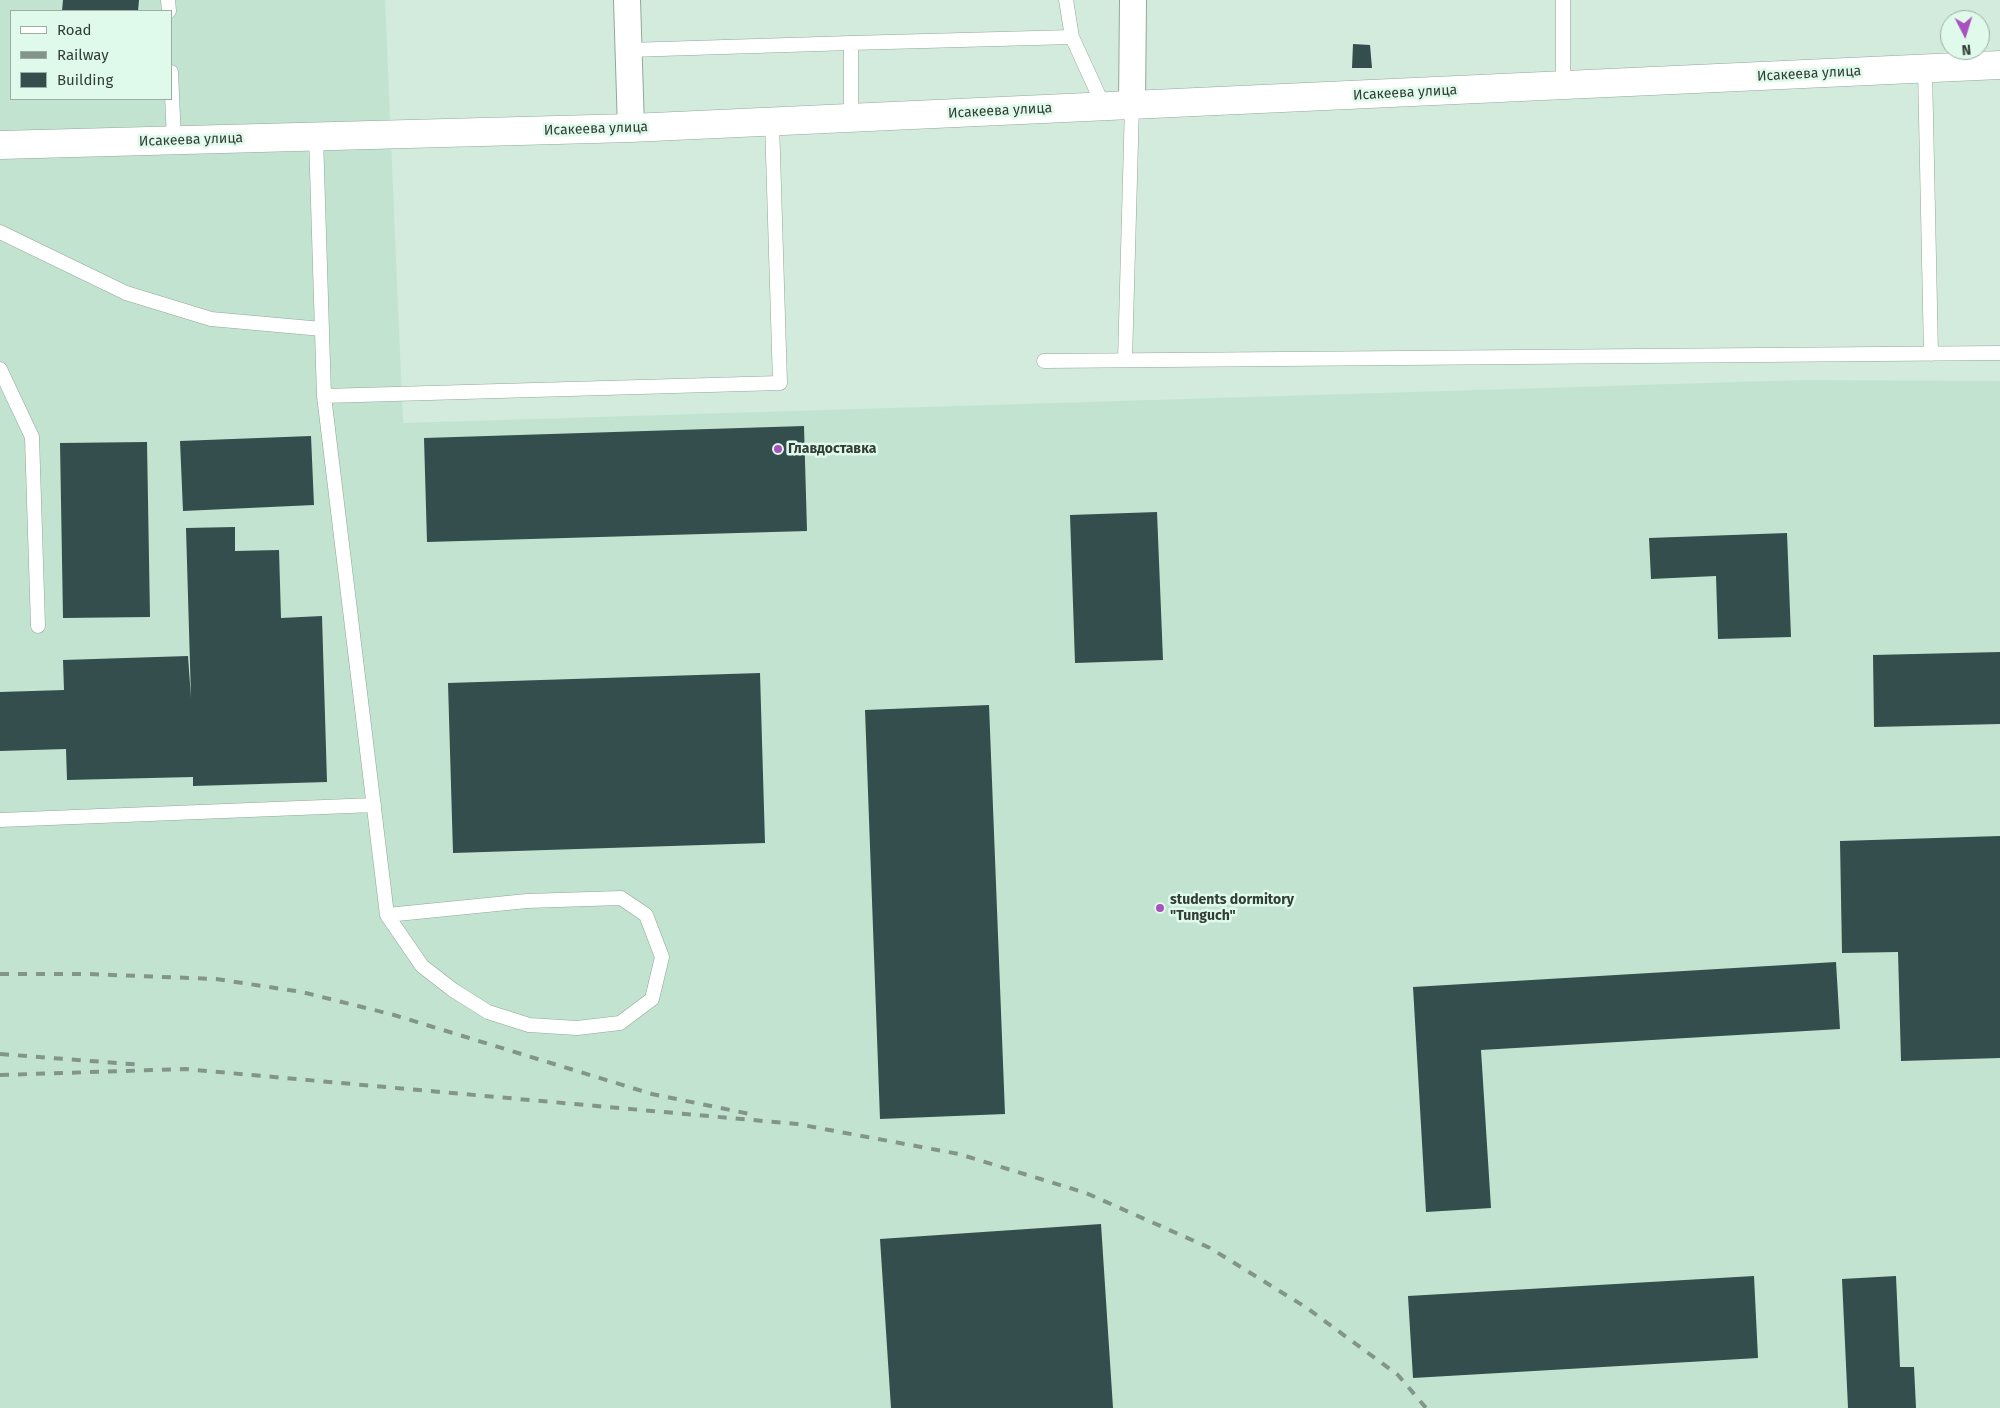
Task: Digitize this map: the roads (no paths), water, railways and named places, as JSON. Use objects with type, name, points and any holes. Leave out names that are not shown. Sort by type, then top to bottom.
[{"type":"street","points":[[628,0],[631,128]]},
{"type":"street","points":[[1132,106],[1133,0]]},
{"type":"street","name":"Исакеева улица","points":[[0,145],[631,128],[2000,65]]},
{"type":"lane","points":[[1066,0],[1072,37],[1104,107]]},
{"type":"lane","points":[[1563,86],[1564,0]]},
{"type":"lane","points":[[629,50],[1072,37]]},
{"type":"lane","points":[[851,43],[851,118]]},
{"type":"lane","points":[[1926,69],[1931,354]]},
{"type":"lane","points":[[172,95],[174,140]]},
{"type":"lane","points":[[1125,360],[1132,106]]},
{"type":"lane","points":[[324,396],[780,383],[772,122]]},
{"type":"lane","points":[[316,137],[324,396],[388,915],[422,966],[453,990],[488,1012],[529,1025],[577,1028],[620,1023],[652,999],[662,957],[646,915],[621,898],[527,900],[388,915]]},
{"type":"lane","points":[[0,232],[126,293],[211,319],[322,329]]},
{"type":"lane","points":[[1044,361],[2000,352]]},
{"type":"lane","points":[[0,368],[32,437],[38,626]]},
{"type":"lane","points":[[0,820],[374,805]]},
{"type":"railway","points":[[0,974],[87,974],[216,979],[302,992],[394,1015],[652,1094],[750,1114]]},
{"type":"railway","points":[[0,1054],[143,1065]]},
{"type":"railway","points":[[0,1075],[185,1069],[797,1124],[959,1154],[1086,1193],[1210,1248],[1307,1308],[1398,1375],[1426,1408]]},
{"type":"place","name":"Главдоставка","points":[[778,449]]},
{"type":"place","name":"students dormitory \"Tunguch\"","points":[[1160,908]]}]
